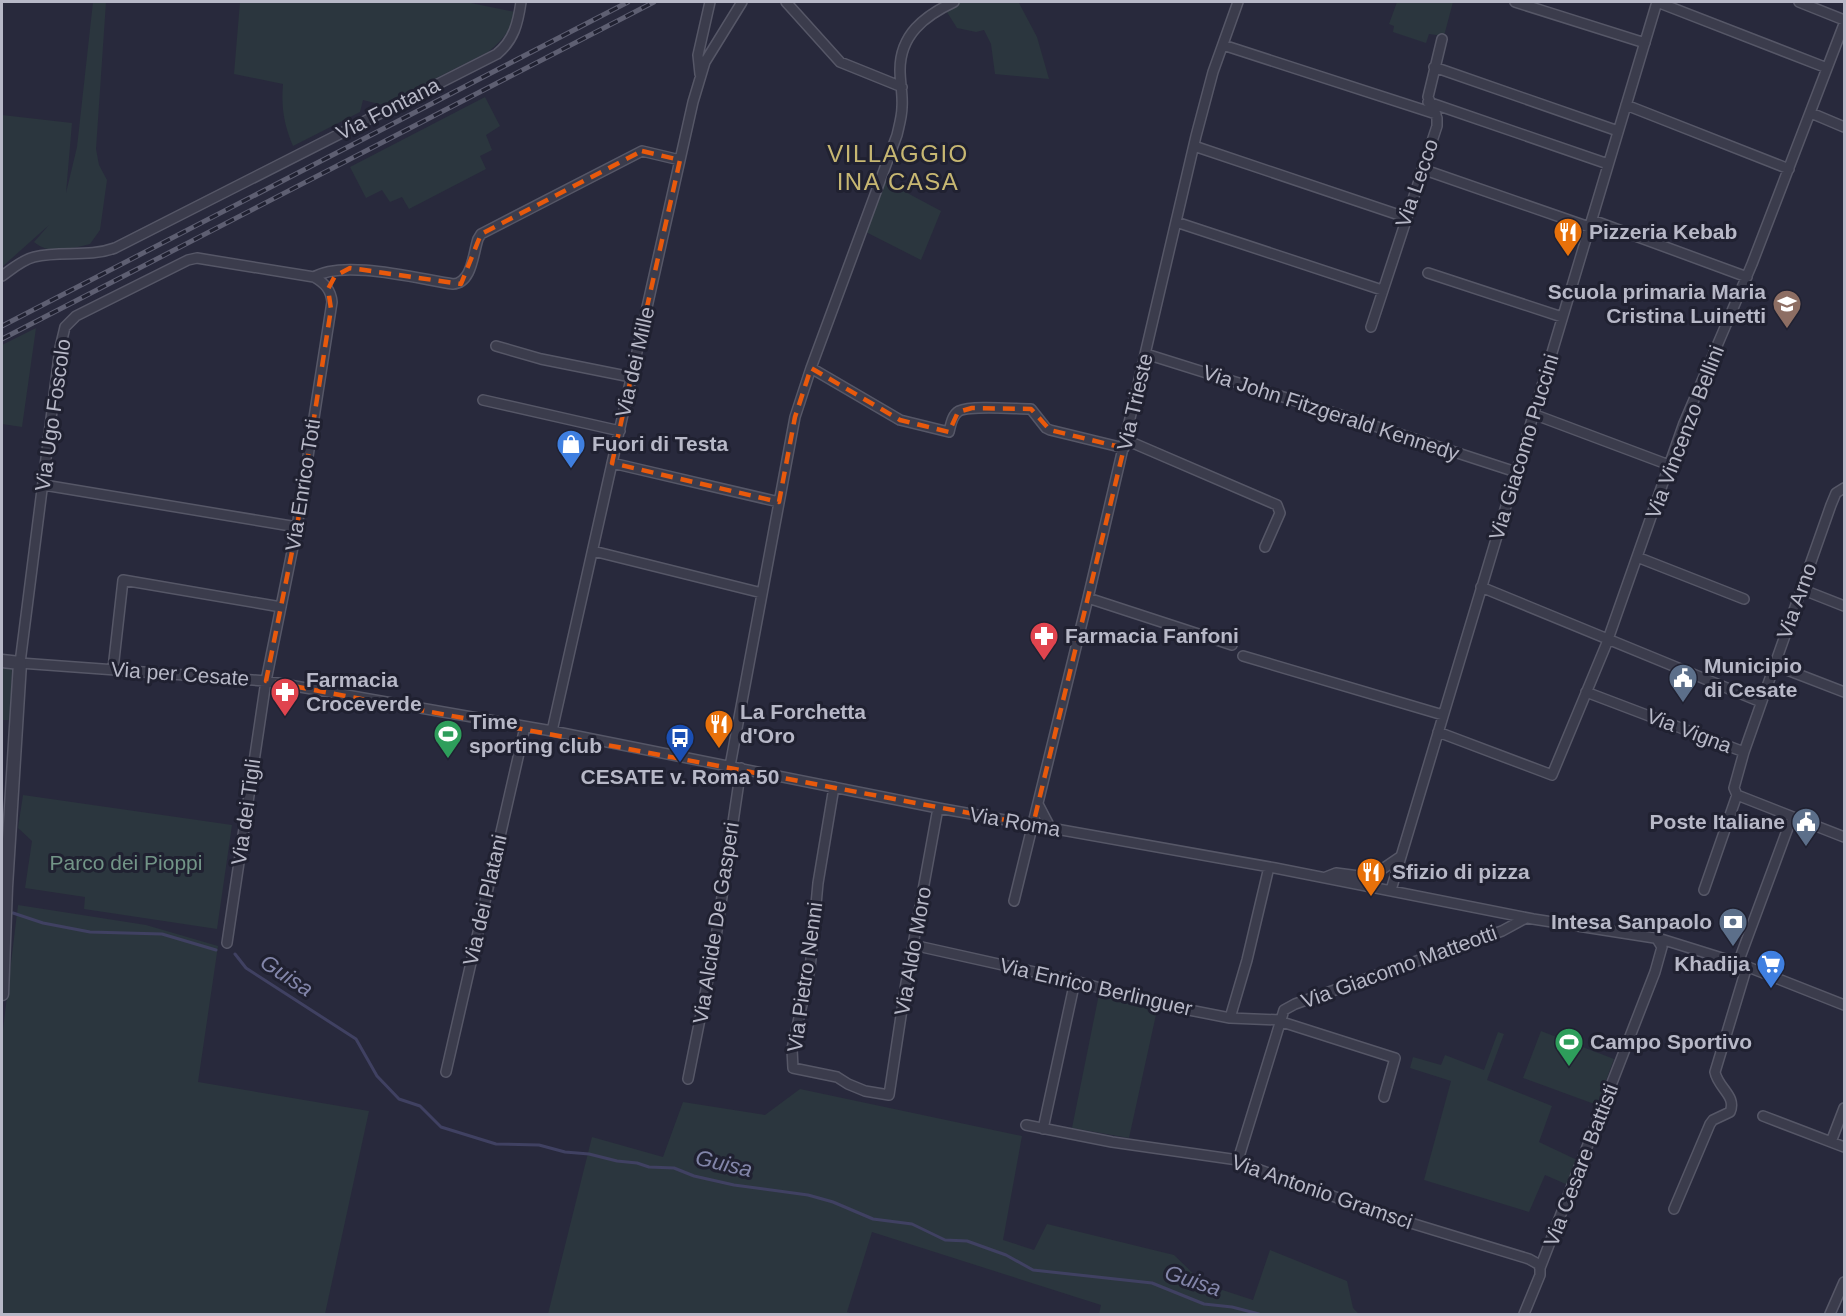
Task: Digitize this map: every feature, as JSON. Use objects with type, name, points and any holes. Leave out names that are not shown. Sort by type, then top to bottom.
[{"type":"street","name":"Via Fontana","points":[[2,276],[22,261],[32,257],[96,254],[115,248],[497,54],[506,47],[512,37],[521,2]]},
{"type":"street","points":[[700,76],[698,55],[710,2]]},
{"type":"street","name":"Via dei Mille","points":[[552,731],[700,76],[705,63],[742,2]]},
{"type":"street","points":[[786,2],[840,62],[902,87]]},
{"type":"street","points":[[730,766],[795,417],[891,153],[902,110],[900,70],[902,53],[911,31],[925,18],[954,2]]},
{"type":"street","name":"Via Trieste","points":[[1014,901],[1125,444],[1194,146],[1213,72],[1238,2]]},
{"type":"street","points":[[1515,2],[1645,43]]},
{"type":"street","points":[[1657,2],[1827,68]]},
{"type":"street","name":"Via Giacomo Puccini","points":[[1391,891],[1657,2]]},
{"type":"street","points":[[1799,2],[1845,22]]},
{"type":"street","name":"Via Vincenzo Bellini","points":[[1438,732],[1552,776],[1607,640],[1689,411],[1747,277],[1845,22]]},
{"type":"street","points":[[1442,39],[1428,102],[1608,164]]},
{"type":"street","points":[[1223,45],[1436,114]]},
{"type":"street","points":[[1434,67],[1618,131]]},
{"type":"street","name":"Via Lecco","points":[[1371,327],[1405,217],[1437,126],[1436,114],[1428,102]]},
{"type":"street","points":[[1626,105],[1789,170]]},
{"type":"street","points":[[1810,113],[1845,127]]},
{"type":"street","points":[[1194,146],[1405,217]]},
{"type":"street","name":"Via Ugo Foscolo","points":[[20,663],[62,336],[65,327],[76,316],[192,258],[314,277],[341,269],[355,269],[461,284],[466,278],[481,234],[642,151],[680,160]]},
{"type":"street","points":[[1422,169],[1747,277]]},
{"type":"street","points":[[1176,222],[1382,290]]},
{"type":"street","points":[[314,277],[321,280],[328,289],[341,269]]},
{"type":"street","points":[[1428,273],[1562,317]]},
{"type":"street","name":"Via Enrico Toti","points":[[266,681],[297,527],[331,309],[331,296],[328,289]]},
{"type":"street","points":[[496,346],[541,359],[632,377]]},
{"type":"street","name":"Via John Fitzgerald Kennedy","points":[[1146,354],[1516,472]]},
{"type":"street","points":[[811,368],[900,420],[949,432],[952,419],[958,412],[964,410],[972,408],[1030,409],[1050,430],[1125,444],[1277,505],[1280,513],[1265,547]]},
{"type":"street","points":[[483,400],[620,431]]},
{"type":"street","points":[[1533,414],[1669,465]]},
{"type":"street","points":[[612,463],[778,502]]},
{"type":"street","points":[[44,485],[297,527]]},
{"type":"street","name":"Via Arno","points":[[1744,752],[1836,493],[1845,488]]},
{"type":"street","points":[[593,550],[762,593]]},
{"type":"street","points":[[1637,557],[1744,599]]},
{"type":"street","points":[[113,669],[123,580],[282,607]]},
{"type":"street","points":[[1481,587],[1761,702]]},
{"type":"street","points":[[1801,589],[1845,606]]},
{"type":"street","points":[[1088,598],[1232,645]]},
{"type":"street","points":[[1243,656],[1443,715]]},
{"type":"street","name":"Via per Cesate","points":[[2,661],[266,681],[640,748]]},
{"type":"street","points":[[2,994],[6,887],[20,663]]},
{"type":"street","points":[[1774,665],[1845,692]]},
{"type":"street","name":"Via dei Tigli","points":[[227,943],[266,681]]},
{"type":"street","name":"Via Vigna","points":[[1587,692],[1744,752],[1734,788],[1737,795],[1704,890]]},
{"type":"street","name":"Via dei Platani","points":[[446,1072],[525,727]]},
{"type":"street","name":"Via Roma","points":[[640,748],[938,808],[1269,867],[1660,943],[1673,943],[1742,964],[1845,1005]]},
{"type":"street","name":"Via Alcide De Gasperi","points":[[688,1078],[715,944],[741,768]]},
{"type":"street","name":"Via Pietro Nenni","points":[[834,787],[818,883],[810,969],[792,1049],[793,1068],[837,1077],[865,1091],[889,1095]]},
{"type":"street","points":[[1737,795],[1845,837]]},
{"type":"street","points":[[1038,804],[1051,829]]},
{"type":"street","name":"Via Aldo Moro","points":[[889,1095],[938,808]]},
{"type":"street","points":[[1674,1209],[1710,1124],[1713,1120],[1730,1112],[1733,1106],[1732,1099],[1718,1082],[1715,1072],[1751,930],[1792,817]]},
{"type":"street","points":[[1364,885],[1379,870],[1400,857]]},
{"type":"street","points":[[1230,1018],[1247,960],[1269,867]]},
{"type":"street","points":[[1326,878],[1336,873],[1359,876],[1379,870]]},
{"type":"street","name":"Via Giacomo Matteotti","points":[[1238,1160],[1282,1012],[1295,1004],[1502,931],[1526,918]]},
{"type":"street","name":"Via Cesare Battisti","points":[[1524,1314],[1656,972],[1660,943]]},
{"type":"street","name":"Via Enrico Berlinguer","points":[[913,945],[1075,981],[1158,1004],[1230,1018],[1281,1021],[1395,1058],[1384,1097]]},
{"type":"street","points":[[1043,1129],[1075,981]]},
{"type":"street","points":[[1831,1142],[1845,1108]]},
{"type":"street","points":[[1763,1116],[1845,1147]]},
{"type":"street","name":"Via Antonio Gramsci","points":[[1026,1125],[1112,1142],[1238,1160],[1249,1166],[1392,1217],[1529,1259],[1538,1264],[1540,1269]]},
{"type":"street","points":[[1830,1314],[1845,1282]]},
{"type":"highlighted area","points":[[642,151],[680,160],[612,463],[779,502],[795,417],[811,368],[900,420],[949,432],[958,412],[972,408],[1031,409],[1050,430],[1124,448],[1033,825],[266,681],[297,527],[331,309],[328,289],[335,276],[350,268],[461,284],[481,234]]},
{"type":"green space","points":[[93,2],[106,2],[96,149],[99,165],[107,180],[100,230],[90,244],[54,250],[34,242],[49,225],[2,267],[2,115],[72,123],[66,193],[77,147]]},
{"type":"green space","points":[[240,2],[466,2],[515,12],[506,34],[488,52],[383,105],[363,100],[360,112],[293,146],[284,116],[283,84],[234,74]]},
{"type":"green space","points":[[957,2],[1019,3],[1037,37],[1049,79],[995,74],[991,44],[984,30],[976,32],[957,28],[945,9]]},
{"type":"green space","points":[[1397,2],[1453,2],[1444,36],[1429,34],[1426,43],[1393,32],[1394,26],[1389,24]]},
{"type":"green space","points":[[485,97],[500,126],[486,135],[492,150],[480,156],[486,169],[409,209],[402,197],[390,202],[382,190],[366,198],[350,167]]},
{"type":"green space","points":[[881,179],[941,211],[921,260],[862,230]]},
{"type":"green space","points":[[36,328],[22,427],[2,424],[2,345]]},
{"type":"green space","points":[[2,669],[12,669],[10,720],[2,720]]},
{"type":"green space","name":"Parco dei Pioppi","points":[[23,795],[232,825],[217,929],[84,909],[85,897],[25,888],[32,841],[18,828]]},
{"type":"green space","points":[[18,905],[146,925],[218,946],[198,1082],[369,1111],[325,1314],[2,1314],[2,1038]]},
{"type":"green space","points":[[1099,994],[1157,1010],[1129,1138],[1072,1128]]},
{"type":"green space","name":"Campo Sportivo","points":[[1541,1031],[1614,1059],[1597,1105],[1523,1078]]},
{"type":"green space","points":[[1498,1032],[1504,1034],[1487,1080],[1552,1106],[1539,1142],[1577,1160],[1568,1185],[1545,1175],[1529,1212],[1424,1180],[1451,1081],[1410,1068],[1413,1057],[1441,1065],[1445,1055],[1484,1070]]},
{"type":"green space","points":[[800,1089],[1022,1136],[1003,1240],[1034,1250],[1047,1224],[1174,1255],[1204,1284],[1253,1300],[1270,1250],[1347,1281],[1353,1308],[1359,1314],[1099,1314],[1101,1305],[872,1232],[847,1312],[853,1314],[548,1314],[592,1137],[663,1157],[683,1102],[765,1115]]},
{"type":"waterway","name":"Guisa","points":[[13,913],[43,923],[90,932],[162,934],[216,950]]},
{"type":"waterway","name":"Guisa","points":[[235,954],[246,968],[356,1039],[377,1076],[399,1099],[420,1106],[441,1127],[496,1144],[539,1145],[649,1167],[674,1168],[694,1176],[734,1185],[808,1195],[833,1202],[873,1219],[912,1224],[945,1240],[967,1241],[1006,1255],[1033,1270],[1152,1283],[1204,1304],[1232,1307],[1259,1314]]},
{"type":"railway","points":[[2,326],[628,2]]},
{"type":"railway","points":[[2,339],[654,2]]},
{"type":"place","name":"Pizzeria Kebab","points":[[1568,258]]},
{"type":"place","name":"Scuola primaria Maria Cristina Luinetti","points":[[1787,330]]},
{"type":"place","name":"Fuori di Testa","points":[[571,470]]},
{"type":"place","name":"Farmacia Fanfoni","points":[[1044,662]]},
{"type":"place","name":"Municipio di Cesate","points":[[1683,704]]},
{"type":"place","name":"Farmacia Croceverde","points":[[285,718]]},
{"type":"place","name":"La Forchetta d'Oro","points":[[719,750]]},
{"type":"place","name":"Time sporting club","points":[[448,760]]},
{"type":"place","name":"CESATE v. Roma 50","points":[[680,764]]},
{"type":"place","name":"Poste Italiane","points":[[1806,848]]},
{"type":"place","name":"Sfizio di pizza","points":[[1371,898]]},
{"type":"place","name":"Intesa Sanpaolo","points":[[1733,948]]},
{"type":"place","name":"Khadija","points":[[1771,990]]},
{"type":"place","name":"Campo Sportivo","points":[[1569,1068]]},
{"type":"district","name":"VILLAGGIO INA CASA","points":[[898,168]]}]
